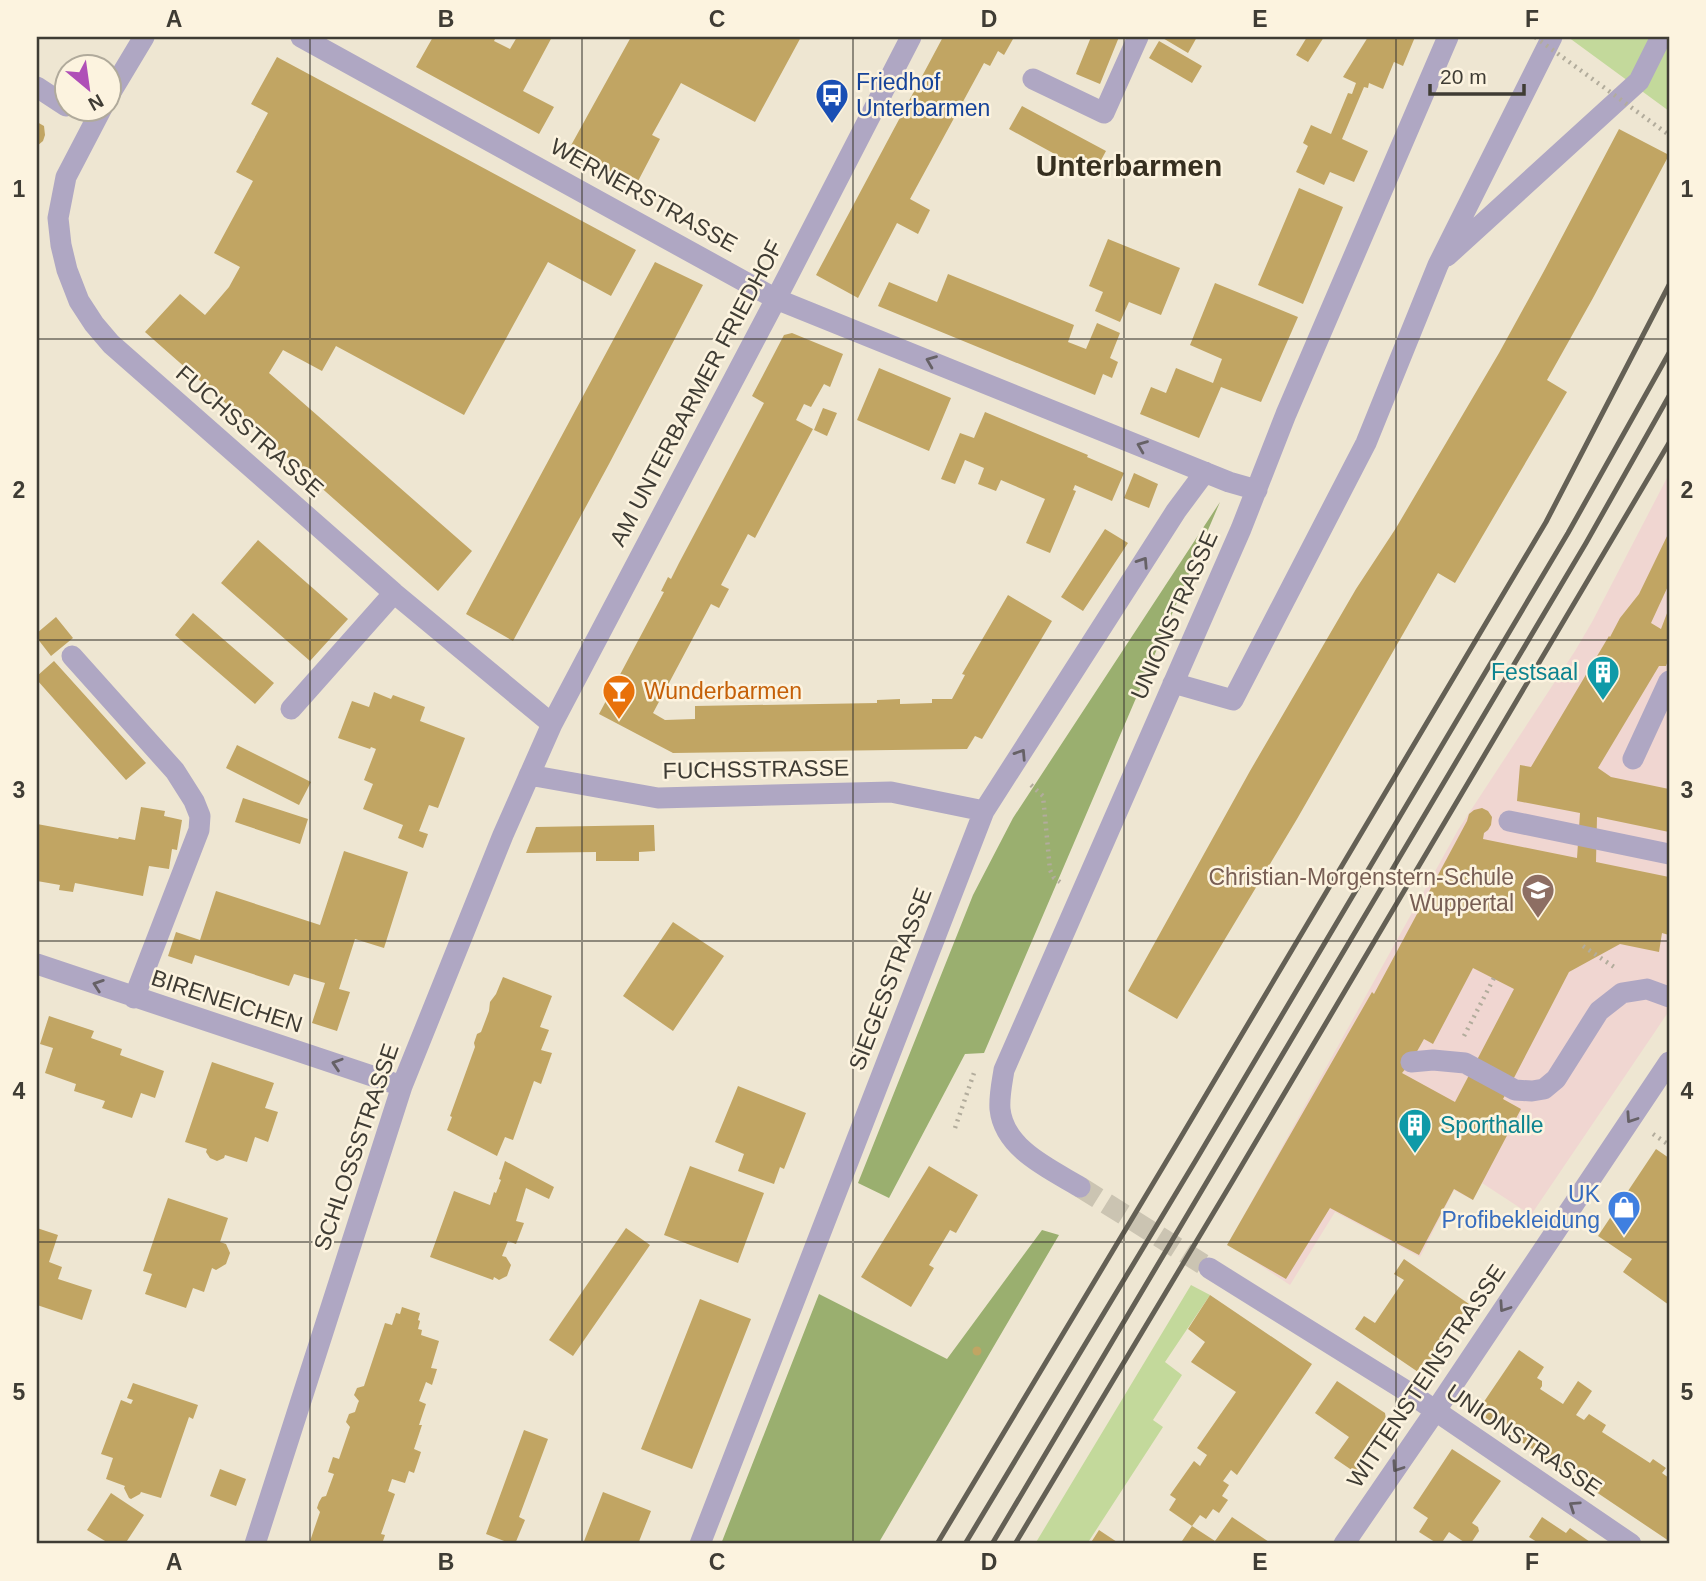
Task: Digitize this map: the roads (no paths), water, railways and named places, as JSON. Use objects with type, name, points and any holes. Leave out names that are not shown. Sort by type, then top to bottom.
[{"type":"street","points":[[122,74],[144,37]]},
{"type":"street","name":"WERNERSTRASSE","points":[[301,37],[776,299],[1205,472],[1257,490]]},
{"type":"street","name":"AM UNTERBARMER FRIEDHOF","points":[[529,775],[552,724],[911,37]]},
{"type":"street","points":[[1033,79],[1104,113],[1138,37]]},
{"type":"street","name":"UNIONSTRASSE","points":[[1080,1187],[1029,1156],[1009,1135],[1000,1112],[1004,1070],[1257,490],[1286,414],[1448,37]]},
{"type":"street","points":[[1173,683],[1233,700],[1366,443],[1438,264],[1552,37]]},
{"type":"street","points":[[1438,264],[1639,80],[1661,37]]},
{"type":"street","points":[[37,87],[52,96]]},
{"type":"street","name":"FUCHSSTRASSE","points":[[95,122],[66,177],[58,218],[67,270],[79,301],[94,324],[111,344],[394,593],[552,724]]},
{"type":"street","name":"SIEGESSTRASSE","points":[[700,1544],[984,811],[1176,511],[1205,472]]},
{"type":"street","points":[[290,709],[394,593]]},
{"type":"street","points":[[72,656],[175,771],[200,816],[199,830],[134,998]]},
{"type":"street","points":[[1633,759],[1669,681]]},
{"type":"street","name":"FUCHSSTRASSE","points":[[529,775],[658,798],[891,792],[984,811]]},
{"type":"street","name":"SCHLOSSSTRASSE","points":[[255,1544],[402,1086],[529,775]]},
{"type":"street","points":[[1510,821],[1669,854]]},
{"type":"street","name":"BIRENEICHEN","points":[[37,964],[402,1086]]},
{"type":"street","points":[[1411,1062],[1433,1060],[1465,1063],[1515,1090],[1544,1089],[1556,1079],[1599,1011],[1622,993],[1647,989],[1669,997]]},
{"type":"street","name":"WITTENSTEINSTRASSE","points":[[1344,1544],[1669,1062]]},
{"type":"street","name":"UNIONSTRASSE","points":[[1209,1268],[1436,1410],[1631,1544]]},
{"type":"tunnel","points":[[1080,1187],[1209,1268]]},
{"type":"railway","points":[[937,1544],[1546,522],[1669,285]]},
{"type":"railway","points":[[965,1544],[1568,533],[1669,353]]},
{"type":"railway","points":[[992,1544],[1586,543],[1669,396]]},
{"type":"railway","points":[[1015,1544],[1669,443]]},
{"type":"place","name":"Friedhof Unterbarmen","points":[[832,125]]},
{"type":"place","name":"Festsaal","points":[[1603,702]]},
{"type":"place","name":"Wunderbarmen","points":[[619,721]]},
{"type":"place","name":"Christian-Morgenstern-Schule Wuppertal","points":[[1538,920]]},
{"type":"place","name":"Sporthalle","points":[[1415,1155]]},
{"type":"place","name":"UK Profibekleidung","points":[[1624,1237]]},
{"type":"district","name":"Unterbarmen","points":[[1129,166]]}]
